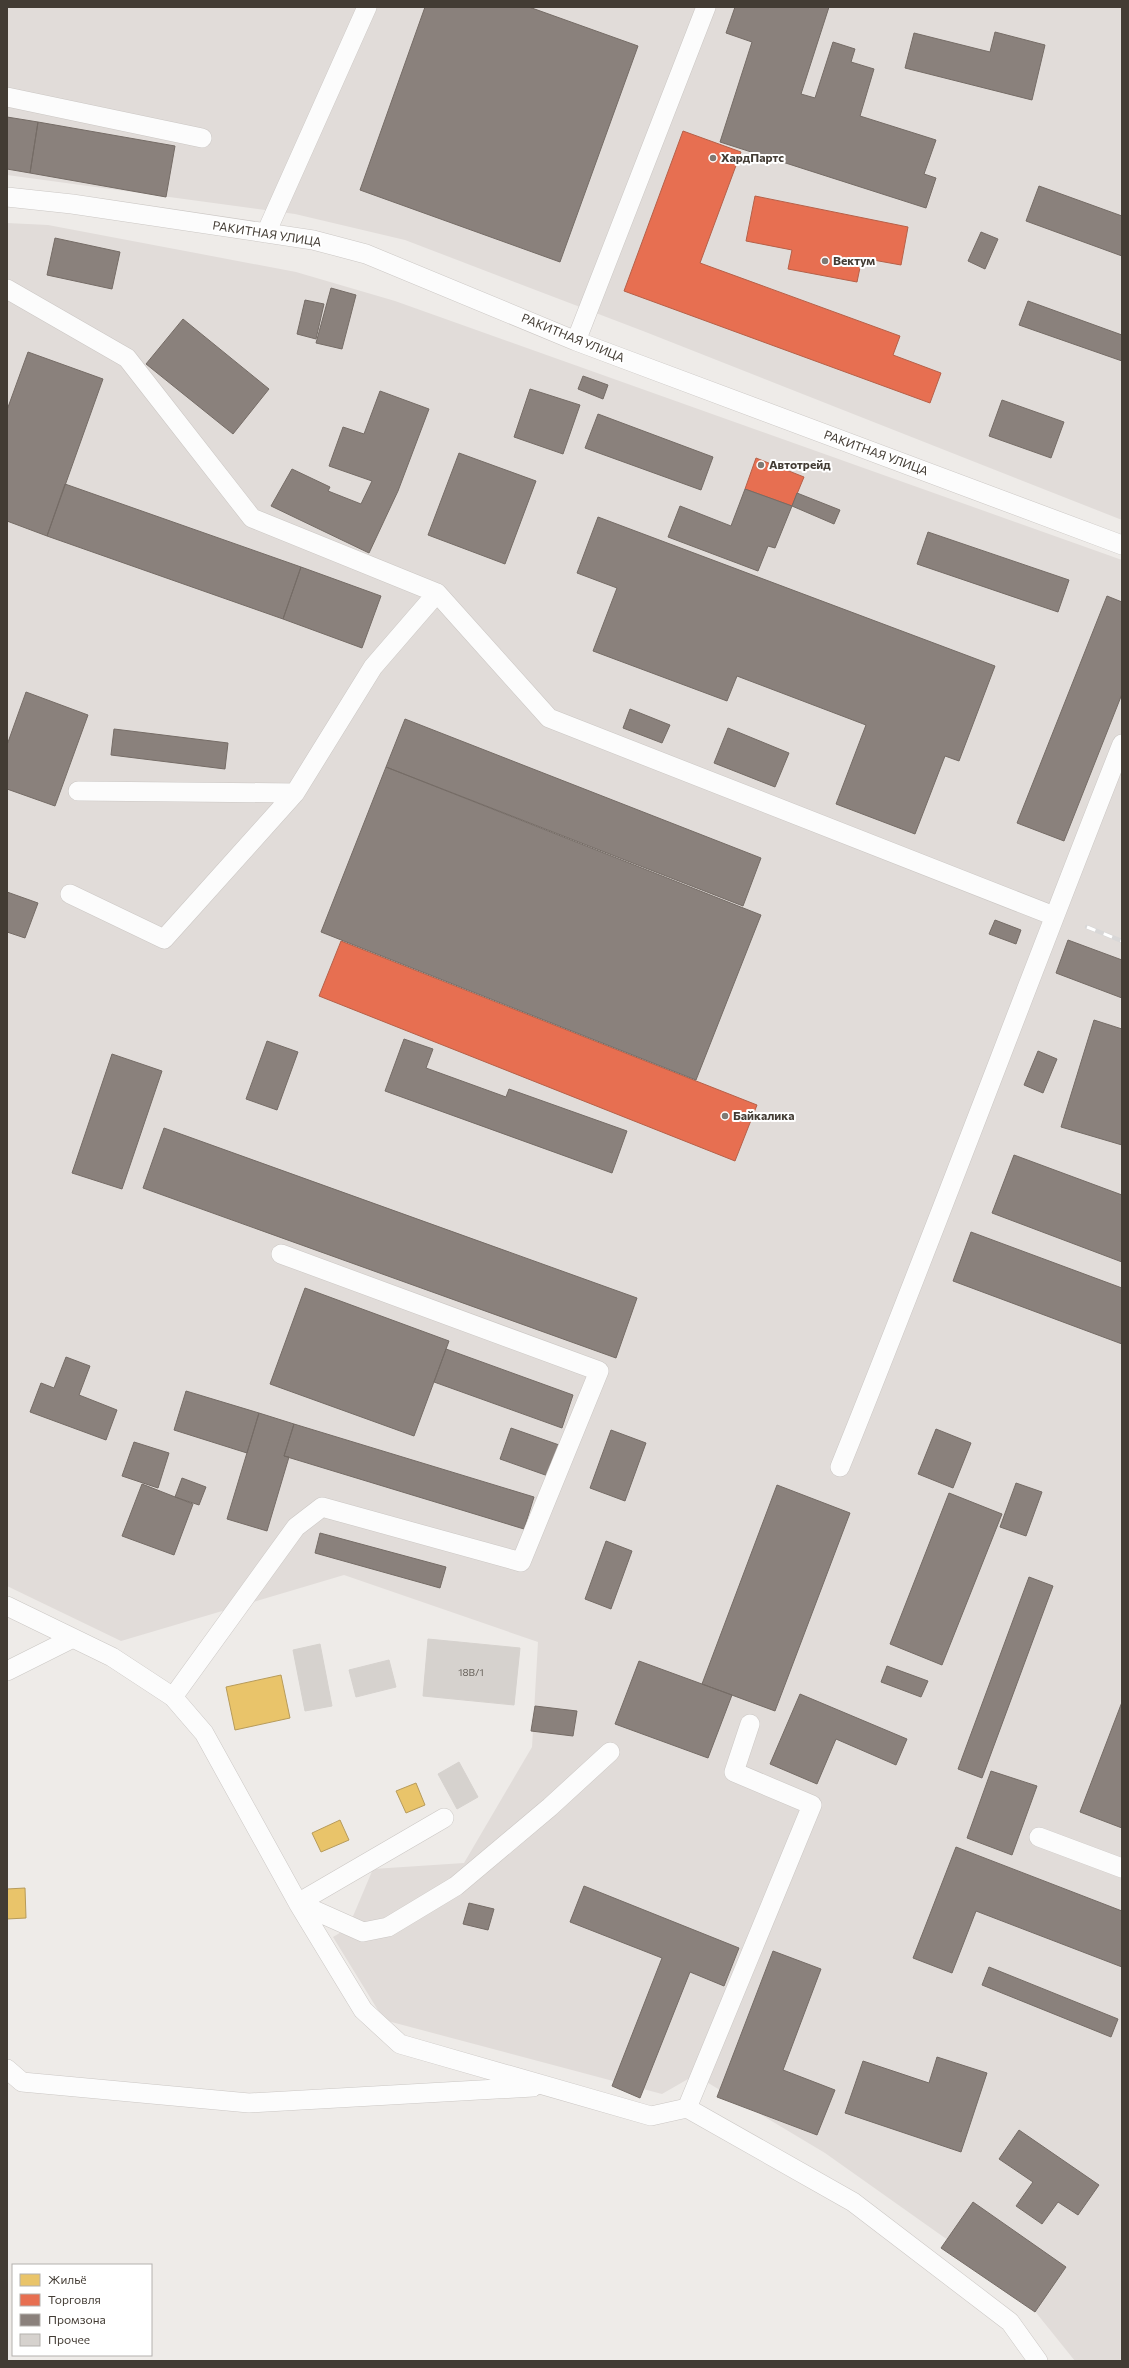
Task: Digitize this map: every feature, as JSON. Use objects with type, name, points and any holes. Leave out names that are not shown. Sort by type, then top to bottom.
[{"type":"street","points":[[266,233],[367,7]]},
{"type":"street","points":[[576,341],[706,7]]},
{"type":"street","points":[[7,97],[202,138]]},
{"type":"street","name":"РАКИТНАЯ УЛИЦА","points":[[7,197],[72,204],[314,240],[366,254],[576,341],[1122,545]]},
{"type":"street","points":[[7,289],[127,358],[252,518],[437,593],[549,718],[1054,916]]},
{"type":"street","points":[[70,894],[164,939],[295,793],[374,666],[437,593]]},
{"type":"street","points":[[840,1467],[909,1298],[1054,916],[1122,744]]},
{"type":"street","points":[[78,791],[295,793]]},
{"type":"street","points":[[173,1697],[296,1527],[322,1506],[521,1562],[599,1370],[281,1254]]},
{"type":"street","points":[[7,1606],[112,1657],[173,1697],[204,1732],[298,1903],[363,2010],[400,2044],[651,2116],[687,2108],[853,2202],[1010,2322],[1038,2361]]},
{"type":"street","points":[[7,1671],[73,1638]]},
{"type":"street","points":[[687,2108],[812,1805],[734,1772],[750,1724]]},
{"type":"street","points":[[298,1903],[363,1932],[388,1927],[456,1886],[550,1807],[610,1752]]},
{"type":"street","points":[[298,1903],[444,1818]]},
{"type":"street","points":[[1039,1837],[1122,1868]]},
{"type":"street","points":[[7,2069],[22,2082],[249,2104],[547,2086]]},
{"type":"shaded area","points":[[7,7],[1122,7],[1122,520],[643,331],[405,240],[295,214],[7,175]]},
{"type":"shaded area","points":[[7,223],[48,225],[296,272],[395,301],[1122,560],[1122,2361],[1075,2361],[1017,2289],[825,2153],[695,2075],[662,2094],[384,2020],[333,1937],[348,1928],[373,1869],[464,1863],[532,1747],[538,1642],[344,1575],[121,1641],[7,1586]]},
{"type":"building: Жильё","points":[[281,1675],[290,1718],[235,1730],[226,1687]]},
{"type":"building: Жильё","points":[[416,1783],[425,1805],[406,1813],[396,1791]]},
{"type":"building: Жильё","points":[[340,1820],[349,1840],[321,1852],[312,1833]]},
{"type":"building: Жильё","points":[[25,1888],[26,1918],[7,1919],[7,1889]]},
{"type":"building: Торговля","points":[[683,131],[741,152],[700,263],[900,336],[893,355],[941,373],[930,403],[624,291]]},
{"type":"building: Торговля","points":[[755,196],[908,227],[901,265],[862,258],[857,282],[788,269],[792,250],[746,241]]},
{"type":"building: Торговля","points":[[756,458],[804,477],[792,506],[745,489]]},
{"type":"building: Торговля","points":[[341,941],[757,1105],[735,1161],[319,996]]},
{"type":"building: Промзона","points":[[425,7],[529,7],[638,46],[560,262],[360,190]]},
{"type":"building: Промзона","points":[[735,7],[829,7],[801,94],[815,98],[833,42],[855,49],[851,62],[874,69],[860,116],[936,140],[924,174],[936,178],[926,208],[720,142],[752,42],[726,33]]},
{"type":"building: Промзона","points":[[995,32],[1045,45],[1032,100],[905,68],[914,33],[990,52]]},
{"type":"building: Промзона","points":[[7,117],[38,122],[30,173],[7,169]]},
{"type":"building: Промзона","points":[[38,122],[175,146],[166,197],[30,173]]},
{"type":"building: Промзона","points":[[1039,186],[1122,216],[1122,256],[1026,221]]},
{"type":"building: Промзона","points":[[981,232],[998,239],[985,269],[968,261]]},
{"type":"building: Промзона","points":[[55,238],[120,252],[112,289],[47,275]]},
{"type":"building: Промзона","points":[[331,288],[356,295],[342,349],[316,343]]},
{"type":"building: Промзона","points":[[305,300],[324,304],[316,339],[297,334]]},
{"type":"building: Промзона","points":[[1028,301],[1122,335],[1122,361],[1019,325]]},
{"type":"building: Промзона","points":[[183,319],[269,389],[233,434],[146,364]]},
{"type":"building: Промзона","points":[[28,352],[103,379],[47,536],[7,521],[7,410]]},
{"type":"building: Промзона","points":[[583,376],[608,385],[603,399],[578,389]]},
{"type":"building: Промзона","points":[[530,389],[580,405],[563,454],[514,437]]},
{"type":"building: Промзона","points":[[380,391],[429,409],[398,491],[369,553],[271,506],[292,469],[330,487],[328,491],[361,504],[372,481],[329,466],[343,427],[364,434]]},
{"type":"building: Промзона","points":[[1002,400],[1064,422],[1051,458],[989,436]]},
{"type":"building: Промзона","points":[[598,414],[713,457],[701,490],[585,448]]},
{"type":"building: Промзона","points":[[459,453],[536,481],[505,564],[428,535]]},
{"type":"building: Промзона","points":[[65,484],[301,567],[283,619],[47,536]]},
{"type":"building: Промзона","points":[[745,489],[792,506],[775,548],[768,546],[758,571],[668,537],[680,506],[731,526]]},
{"type":"building: Промзона","points":[[797,493],[840,510],[834,524],[792,506]]},
{"type":"building: Промзона","points":[[598,517],[995,666],[959,761],[945,756],[915,834],[836,804],[866,725],[737,676],[727,701],[593,651],[617,588],[577,573]]},
{"type":"building: Промзона","points":[[928,532],[1069,580],[1058,612],[917,564]]},
{"type":"building: Промзона","points":[[301,567],[381,596],[362,648],[283,619]]},
{"type":"building: Промзона","points":[[1107,596],[1122,602],[1122,694],[1064,841],[1017,823]]},
{"type":"building: Промзона","points":[[26,692],[88,715],[55,806],[7,789],[7,745]]},
{"type":"building: Промзона","points":[[630,709],[670,725],[662,743],[623,728]]},
{"type":"building: Промзона","points":[[405,719],[761,858],[743,906],[386,767]]},
{"type":"building: Промзона","points":[[728,728],[789,753],[775,787],[714,763]]},
{"type":"building: Промзона","points":[[114,729],[228,743],[225,769],[111,755]]},
{"type":"building: Промзона","points":[[386,767],[761,915],[696,1080],[321,932]]},
{"type":"building: Промзона","points":[[7,892],[38,903],[25,938],[7,932]]},
{"type":"building: Промзона","points":[[995,920],[1021,930],[1016,944],[989,934]]},
{"type":"building: Промзона","points":[[1068,940],[1122,960],[1122,998],[1056,973]]},
{"type":"building: Промзона","points":[[1094,1020],[1122,1029],[1122,1145],[1061,1127]]},
{"type":"building: Промзона","points":[[404,1039],[433,1049],[426,1068],[506,1097],[509,1089],[627,1131],[612,1173],[385,1091]]},
{"type":"building: Промзона","points":[[267,1041],[298,1052],[277,1110],[246,1099]]},
{"type":"building: Промзона","points":[[1038,1051],[1057,1059],[1043,1093],[1024,1085]]},
{"type":"building: Промзона","points":[[112,1054],[162,1071],[122,1189],[72,1173]]},
{"type":"building: Промзона","points":[[164,1128],[637,1298],[616,1358],[143,1188]]},
{"type":"building: Промзона","points":[[1014,1155],[1122,1195],[1122,1262],[992,1213]]},
{"type":"building: Промзона","points":[[971,1232],[1122,1288],[1122,1344],[953,1281]]},
{"type":"building: Промзона","points":[[305,1288],[449,1341],[414,1436],[270,1384]]},
{"type":"building: Промзона","points":[[446,1349],[573,1395],[562,1428],[434,1382]]},
{"type":"building: Промзона","points":[[66,1357],[90,1366],[79,1395],[117,1410],[106,1440],[30,1412],[41,1383],[54,1388]]},
{"type":"building: Промзона","points":[[186,1391],[259,1413],[247,1453],[174,1430]]},
{"type":"building: Промзона","points":[[259,1413],[294,1424],[284,1456],[289,1457],[267,1531],[227,1519]]},
{"type":"building: Промзона","points":[[294,1424],[534,1497],[524,1529],[284,1456]]},
{"type":"building: Промзона","points":[[511,1428],[562,1446],[551,1477],[500,1459]]},
{"type":"building: Промзона","points":[[936,1429],[971,1443],[953,1488],[918,1474]]},
{"type":"building: Промзона","points":[[611,1430],[646,1443],[625,1501],[590,1488]]},
{"type":"building: Промзона","points":[[134,1442],[169,1453],[158,1488],[122,1476]]},
{"type":"building: Промзона","points":[[182,1478],[206,1487],[199,1505],[175,1497]]},
{"type":"building: Промзона","points":[[1016,1483],[1042,1492],[1026,1536],[1000,1527]]},
{"type":"building: Промзона","points":[[142,1484],[193,1504],[174,1555],[122,1536]]},
{"type":"building: Промзона","points":[[777,1485],[850,1513],[775,1711],[702,1684]]},
{"type":"building: Промзона","points":[[949,1493],[1002,1514],[942,1665],[890,1644]]},
{"type":"building: Промзона","points":[[320,1533],[446,1567],[440,1588],[315,1553]]},
{"type":"building: Промзона","points":[[606,1541],[632,1551],[611,1609],[585,1599]]},
{"type":"building: Промзона","points":[[1029,1577],[1053,1586],[982,1778],[958,1769]]},
{"type":"building: Промзона","points":[[639,1661],[732,1695],[708,1758],[615,1724]]},
{"type":"building: Промзона","points":[[887,1666],[928,1681],[921,1697],[881,1682]]},
{"type":"building: Промзона","points":[[800,1694],[907,1739],[896,1765],[836,1739],[817,1784],[770,1764]]},
{"type":"building: Промзона","points":[[1122,1702],[1122,1828],[1080,1812]]},
{"type":"building: Промзона","points":[[535,1706],[577,1711],[573,1736],[531,1731]]},
{"type":"building: Промзона","points":[[991,1771],[1037,1786],[1012,1855],[967,1838]]},
{"type":"building: Промзона","points":[[956,1847],[1122,1911],[1122,1967],[976,1911],[952,1973],[913,1958]]},
{"type":"building: Промзона","points":[[584,1886],[739,1948],[724,1986],[690,1972],[640,2098],[612,2086],[662,1958],[570,1922]]},
{"type":"building: Промзона","points":[[469,1903],[494,1909],[488,1930],[463,1924]]},
{"type":"building: Промзона","points":[[773,1951],[821,1969],[783,2070],[835,2090],[817,2135],[717,2097]]},
{"type":"building: Промзона","points":[[989,1967],[1118,2019],[1111,2037],[982,1985]]},
{"type":"building: Промзона","points":[[937,2057],[987,2073],[961,2152],[845,2113],[863,2061],[929,2083]]},
{"type":"building: Промзона","points":[[1019,2130],[1099,2185],[1078,2215],[1058,2202],[1042,2224],[1016,2206],[1033,2182],[999,2159]]},
{"type":"building: Промзона","points":[[973,2202],[1066,2267],[1035,2312],[941,2248]]},
{"type":"building: Прочее","points":[[428,1639],[520,1648],[514,1705],[423,1696]]},
{"type":"building: Прочее","points":[[320,1644],[332,1706],[305,1711],[293,1650]]},
{"type":"building: Прочее","points":[[389,1660],[396,1687],[356,1697],[349,1670]]},
{"type":"building: Прочее","points":[[459,1762],[478,1797],[457,1809],[438,1774]]},
{"type":"railway","points":[[1087,927],[1122,941]]},
{"type":"place","name":"ХардПартс","points":[[713,158]]},
{"type":"place","name":"Вектум","points":[[825,261]]},
{"type":"place","name":"Автотрейд","points":[[761,465]]},
{"type":"place","name":"Байкалика","points":[[725,1116]]}]
